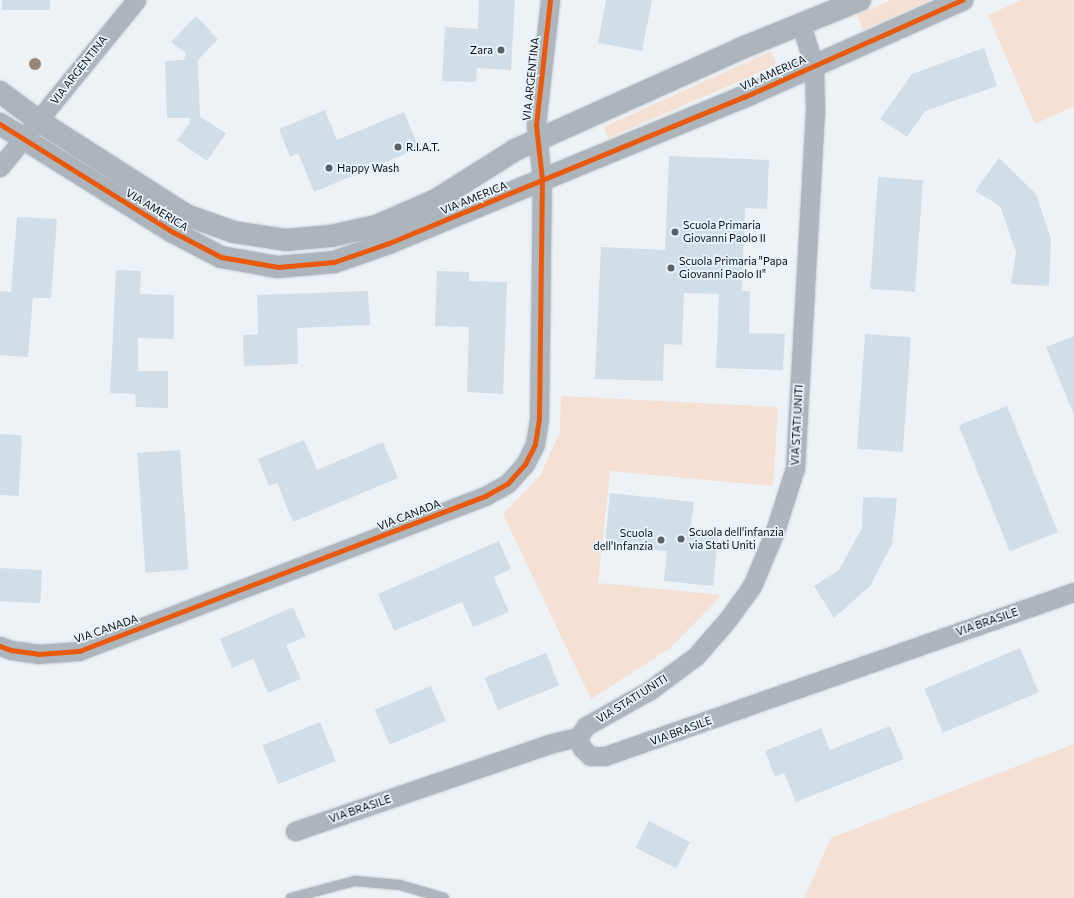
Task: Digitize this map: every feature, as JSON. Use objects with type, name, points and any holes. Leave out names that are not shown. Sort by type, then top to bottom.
[{"type":"street","name":"VIA ARGENTINA","points":[[22,140],[136,0]]},
{"type":"street","name":"VIA ARGENTINA","points":[[539,160],[550,0]]},
{"type":"street","name":"VIA AMERICA","points":[[0,124],[22,140],[173,232],[221,257],[278,267],[334,262],[389,243],[539,160],[801,24],[860,0]]},
{"type":"street","name":"VIA AMERICA","points":[[0,92],[39,121],[186,215],[234,232],[286,240],[331,236],[376,226],[436,200],[514,150],[539,160],[814,66],[962,0]]},
{"type":"street","name":"VIA STATI UNITI","points":[[578,738],[586,726],[650,690],[696,656],[752,586],[775,531],[795,468],[812,183],[814,66],[801,24]]},
{"type":"street","points":[[0,167],[22,140]]},
{"type":"street","name":"VIA CANADA","points":[[0,646],[10,650],[38,654],[79,651],[484,496],[508,483],[525,464],[535,444],[539,419],[539,160]]},
{"type":"street","name":"VIA BRASILE","points":[[295,831],[549,744],[578,738],[582,748],[590,756],[606,756],[1074,592]]},
{"type":"lane","points":[[291,898],[355,881],[400,885],[444,898]]},
{"type":"shaded area","points":[[891,0],[931,0],[863,30],[857,15]]},
{"type":"shaded area","points":[[1022,0],[1074,0],[1074,106],[1035,124],[988,15]]},
{"type":"shaded area","points":[[771,51],[777,65],[608,138],[604,127]]},
{"type":"shaded area","points":[[561,396],[778,407],[773,486],[610,471],[598,583],[722,595],[669,649],[591,699],[503,514],[540,476],[560,432]]},
{"type":"shaded area","points":[[1074,744],[1074,898],[804,898],[831,838]]},
{"type":"building","points":[[2,0],[50,0],[50,10],[2,10]]},
{"type":"building","points":[[479,0],[515,0],[511,70],[477,68],[476,82],[442,81],[445,27],[478,29]]},
{"type":"building","points":[[606,0],[652,0],[642,51],[598,43]]},
{"type":"building","points":[[196,16],[218,39],[198,60],[200,117],[226,133],[207,161],[177,140],[190,123],[189,118],[167,118],[165,61],[184,60],[186,53],[171,42]]},
{"type":"building","points":[[984,48],[997,86],[925,111],[907,137],[880,119],[912,74]]},
{"type":"building","points":[[325,110],[337,140],[404,112],[419,148],[314,192],[298,153],[290,157],[279,129]]},
{"type":"building","name":"Scuola Primaria \"Papa Giovanni Paolo II\"","points":[[669,156],[769,160],[767,209],[745,208],[742,291],[750,291],[749,333],[785,334],[783,370],[716,368],[719,294],[684,293],[682,345],[664,344],[663,381],[595,379],[601,247],[665,250]]},
{"type":"building","points":[[999,158],[1036,194],[1051,239],[1049,286],[1011,284],[1016,252],[1000,206],[975,191]]},
{"type":"building","points":[[878,177],[923,180],[915,292],[870,289]]},
{"type":"building","points":[[17,217],[57,219],[51,298],[33,298],[28,357],[0,355],[0,291],[11,292]]},
{"type":"building","points":[[116,270],[141,271],[140,294],[174,295],[174,339],[138,338],[138,371],[168,371],[168,408],[136,407],[135,394],[110,393]]},
{"type":"building","points":[[437,271],[469,272],[469,281],[507,282],[503,394],[467,392],[469,327],[435,326]]},
{"type":"building","points":[[368,291],[370,325],[297,328],[298,364],[244,366],[243,335],[258,334],[257,295]]},
{"type":"building","points":[[865,334],[911,337],[903,452],[857,449]]},
{"type":"building","points":[[1074,336],[1074,415],[1046,347]]},
{"type":"building","points":[[1007,406],[1058,532],[1010,552],[959,425]]},
{"type":"building","points":[[0,434],[22,435],[19,496],[0,495]]},
{"type":"building","points":[[304,440],[317,470],[383,442],[398,478],[293,522],[277,483],[269,486],[258,459]]},
{"type":"building","points":[[180,450],[188,570],[145,573],[137,453]]},
{"type":"building","name":"Scuola dell'Infanzia","points":[[610,493],[694,502],[690,533],[718,536],[713,586],[664,581],[667,551],[605,545]]},
{"type":"building","points":[[863,497],[897,498],[892,544],[870,586],[834,618],[814,586],[839,570],[862,528]]},
{"type":"building","points":[[499,541],[511,569],[494,577],[509,612],[473,627],[462,602],[394,631],[378,594]]},
{"type":"building","points":[[0,568],[42,570],[40,603],[0,601]]},
{"type":"building","points":[[293,607],[306,637],[286,645],[301,679],[268,693],[253,659],[232,668],[220,639]]},
{"type":"building","points":[[1020,648],[1039,692],[943,733],[924,689]]},
{"type":"building","points":[[546,653],[559,685],[498,710],[485,678]]},
{"type":"building","points":[[431,686],[446,721],[390,745],[375,710]]},
{"type":"building","points":[[320,722],[336,761],[278,784],[263,745]]},
{"type":"building","points":[[890,726],[904,759],[796,802],[784,773],[775,777],[765,751],[821,728],[830,750]]},
{"type":"building","points":[[649,821],[690,842],[676,869],[635,848]]},
{"type":"cycle path","points":[[0,646],[11,650],[38,654],[79,651],[485,496],[508,483],[525,464],[535,444],[539,419],[542,180],[536,125],[550,0]]},
{"type":"cycle path","points":[[0,124],[173,232],[221,257],[278,267],[334,262],[389,243],[744,97],[962,0]]},
{"type":"place","name":"Zara","points":[[501,50]]},
{"type":"place","name":"R.I.A.T.","points":[[398,147]]},
{"type":"place","name":"Happy Wash","points":[[329,168]]},
{"type":"place","name":"Scuola Primaria Giovanni Paolo II","points":[[675,232]]},
{"type":"place","name":"Scuola Primaria \"Papa Giovanni Paolo II\"","points":[[671,268]]},
{"type":"place","name":"Scuola dell'infanzia via Stati Uniti","points":[[681,539]]},
{"type":"place","name":"Scuola dell'Infanzia","points":[[661,540]]}]
